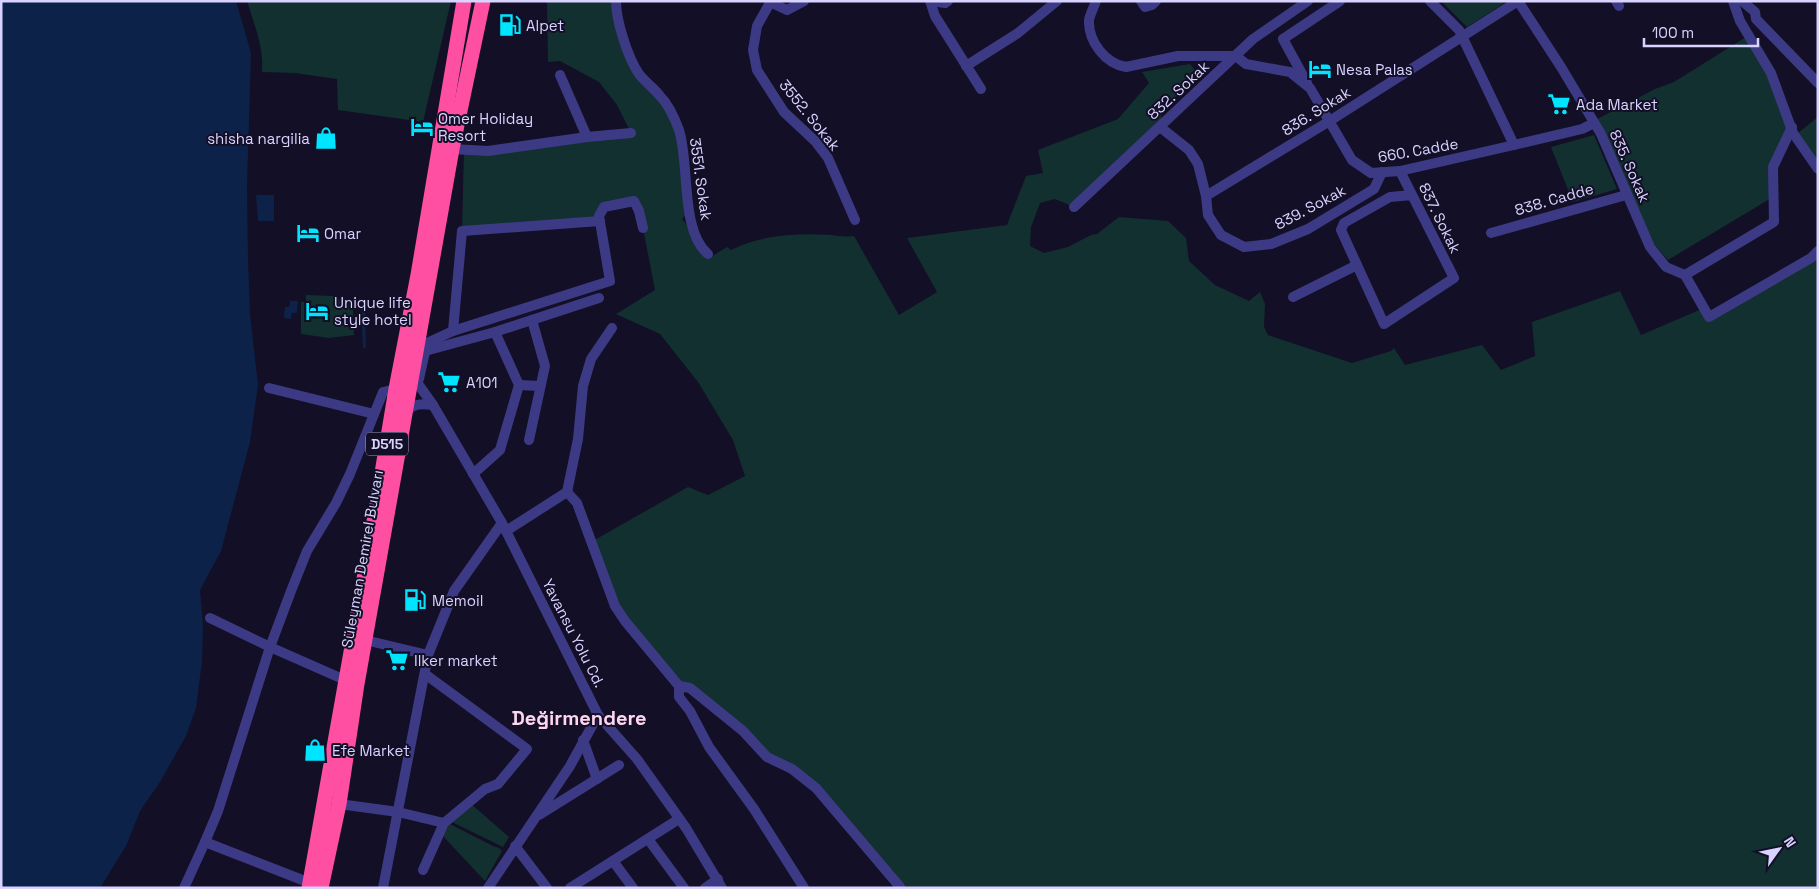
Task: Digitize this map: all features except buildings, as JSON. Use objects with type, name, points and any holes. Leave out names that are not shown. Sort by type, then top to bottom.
[{"type":"highway","name":"Süleyman Demirel Bulvarı","points":[[313,886],[346,680],[396,389],[418,275],[464,1]]},
{"type":"highway","name":"Süleyman Demirel Bulvarı","points":[[313,886],[338,804],[405,412],[416,380],[452,149],[483,1]]},
{"type":"street","name":"3551. Sokak","points":[[616,1],[619,22],[639,73],[662,98],[679,130],[693,232],[702,249],[708,254]]},
{"type":"street","points":[[771,2],[787,10],[804,1]]},
{"type":"street","points":[[948,1],[945,3],[931,1],[935,16],[970,64],[981,89]]},
{"type":"street","points":[[970,64],[1018,33],[1057,1]]},
{"type":"street","points":[[1096,1],[1089,19],[1096,45],[1108,61],[1118,66],[1126,67],[1178,56],[1236,56]]},
{"type":"street","points":[[1140,1],[1145,7],[1152,5],[1156,1]]},
{"type":"street","name":"832. Sokak","points":[[1074,207],[1253,40],[1308,1]]},
{"type":"street","points":[[1310,88],[1283,40],[1340,1]]},
{"type":"street","points":[[1430,1],[1459,30],[1514,145]]},
{"type":"street","name":"836. Sokak","points":[[1206,196],[1328,122],[1518,1]]},
{"type":"street","name":"835. Sokak","points":[[1518,1],[1562,66],[1594,123],[1650,247],[1666,267],[1685,275]]},
{"type":"street","points":[[1733,1],[1740,21],[1771,73],[1793,133],[1818,169]]},
{"type":"street","points":[[1742,1],[1755,12]]},
{"type":"street","points":[[1759,1],[1755,12],[1756,19],[1818,83]]},
{"type":"street","name":"3552. Sokak","points":[[771,2],[758,26],[753,50],[757,70],[784,112],[815,141],[828,158],[855,220]]},
{"type":"street","name":"660. Cadde","points":[[1236,56],[1246,64],[1290,72],[1310,88],[1328,122],[1352,160],[1372,173],[1400,171],[1582,129],[1594,123]]},
{"type":"street","points":[[560,75],[587,137]]},
{"type":"street","name":"839. Sokak","points":[[1160,127],[1189,150],[1198,164],[1206,196],[1208,215],[1221,235],[1244,247],[1272,244],[1308,229],[1374,189],[1382,172]]},
{"type":"street","points":[[1792,127],[1773,167],[1774,222],[1685,275],[1709,316],[1811,258],[1818,251]]},
{"type":"street","points":[[452,149],[488,151],[587,137],[631,133]]},
{"type":"street","name":"837. Sokak","points":[[1357,265],[1384,324],[1454,278],[1400,171]]},
{"type":"street","points":[[1293,297],[1357,265],[1341,230],[1344,223],[1390,197],[1412,195]]},
{"type":"street","name":"838. Cadde","points":[[1491,233],[1626,195]]},
{"type":"street","points":[[416,380],[427,343],[453,331],[610,281],[599,216],[604,207],[634,201],[639,211],[643,228]]},
{"type":"street","points":[[453,331],[462,231],[600,221]]},
{"type":"street","points":[[425,351],[494,332],[599,298]]},
{"type":"street","points":[[529,440],[544,366],[532,320]]},
{"type":"street","points":[[383,888],[428,655],[454,591],[504,527],[567,492],[578,439],[584,386],[591,359],[612,328]]},
{"type":"street","points":[[473,474],[500,450],[519,385],[494,332]]},
{"type":"street","name":"Yavansu Yolu Cd.","points":[[416,380],[433,405],[504,527],[598,715],[636,760],[679,819],[720,884]]},
{"type":"street","points":[[519,385],[540,386]]},
{"type":"street","points":[[269,388],[374,414]]},
{"type":"street","points":[[184,888],[218,812],[270,648],[307,551],[336,503],[350,474],[382,392],[396,389]]},
{"type":"street","points":[[405,412],[413,405],[433,405]]},
{"type":"street","points":[[567,492],[577,503],[615,606],[678,686],[679,696],[690,711],[710,747],[754,810],[804,888]]},
{"type":"street","points":[[210,618],[270,648],[346,680]]},
{"type":"street","points":[[365,640],[428,655]]},
{"type":"street","points":[[423,870],[444,823],[485,789],[498,784],[527,749],[425,674]]},
{"type":"street","points":[[678,686],[690,688],[743,731],[767,757],[792,769],[816,788],[900,887]]},
{"type":"street","points":[[494,885],[515,846],[570,766],[598,715]]},
{"type":"street","points":[[583,740],[597,779]]},
{"type":"street","points":[[535,817],[618,765]]},
{"type":"street","points":[[338,804],[398,812],[444,823]]},
{"type":"street","points":[[570,888],[583,885],[613,861],[679,819]]},
{"type":"street","points":[[648,839],[684,888]]},
{"type":"street","points":[[205,842],[313,886]]},
{"type":"street","points":[[515,846],[547,888]]},
{"type":"street","points":[[613,861],[633,888]]},
{"type":"street","points":[[705,888],[720,884]]},
{"type":"green space","points":[[247,1],[451,1],[423,122],[338,110],[337,79],[295,73],[262,72],[260,45]]},
{"type":"green space","points":[[547,1],[616,1],[630,54],[679,130],[689,211],[682,219],[693,232],[709,258],[727,247],[731,250],[754,241],[780,236],[806,234],[854,236],[899,315],[937,292],[907,238],[1007,225],[1026,176],[1043,173],[1038,150],[1118,119],[1149,83],[1142,72],[1190,64],[1199,75],[1162,110],[1160,127],[1074,207],[1055,199],[1040,203],[1031,227],[1030,246],[1044,253],[1068,247],[1091,235],[1097,234],[1119,217],[1168,221],[1186,238],[1189,261],[1215,285],[1249,301],[1260,292],[1265,304],[1264,327],[1268,335],[1352,363],[1391,351],[1394,348],[1405,365],[1482,345],[1501,370],[1535,356],[1532,322],[1620,291],[1641,335],[1704,308],[1709,316],[1818,251],[1818,888],[902,888],[816,788],[767,757],[743,731],[679,686],[625,621],[591,542],[688,487],[708,495],[745,476],[733,440],[698,382],[660,334],[616,314],[655,290],[643,228],[634,201],[604,207],[600,221],[462,231],[464,150],[631,133],[617,105],[599,82],[560,61],[548,62]]},
{"type":"green space","points":[[1441,1],[1504,1],[1503,4],[1467,27]]},
{"type":"green space","points":[[1746,37],[1758,50],[1792,127],[1779,155],[1773,197],[1668,260],[1654,244],[1597,119],[1655,89],[1674,82]]},
{"type":"green space","points":[[1818,117],[1818,169],[1798,133]]},
{"type":"green space","points":[[1594,135],[1617,189],[1573,202],[1551,147]]},
{"type":"green space","points":[[306,295],[333,296],[353,306],[354,335],[329,338],[301,334],[301,302],[306,302]]},
{"type":"green space","points":[[470,803],[509,837],[503,847],[452,822]]},
{"type":"green space","points":[[450,824],[502,851],[485,881],[442,835]]},
{"type":"water","points":[[1,1],[236,1],[251,53],[247,188],[248,258],[250,314],[258,385],[250,442],[221,551],[200,590],[203,625],[202,661],[196,708],[186,736],[160,782],[140,811],[126,846],[100,888],[1,888]]},
{"type":"water","points":[[256,195],[274,195],[274,221],[258,221]]},
{"type":"water","points":[[290,301],[298,301],[297,313],[292,313],[291,319],[284,318],[285,307],[289,307]]},
{"type":"water","points":[[361,308],[365,308],[366,348],[363,348]]},
{"type":"place","name":"Alpet","points":[[510,25]]},
{"type":"place","name":"Nesa Palas","points":[[1320,69]]},
{"type":"place","name":"Ada Market","points":[[1559,104]]},
{"type":"place","name":"Omer Holiday Resort","points":[[422,127]]},
{"type":"place","name":"shisha nargilia","points":[[326,138]]},
{"type":"place","name":"Omar","points":[[308,233]]},
{"type":"place","name":"Unique life style hotel","points":[[317,311]]},
{"type":"place","name":"A101","points":[[449,382]]},
{"type":"place","name":"Memoil","points":[[415,600]]},
{"type":"place","name":"Ilker market","points":[[397,660]]},
{"type":"place","name":"Efe Market","points":[[315,750]]},
{"type":"district","name":"Değirmendere","points":[[579,718]]}]
